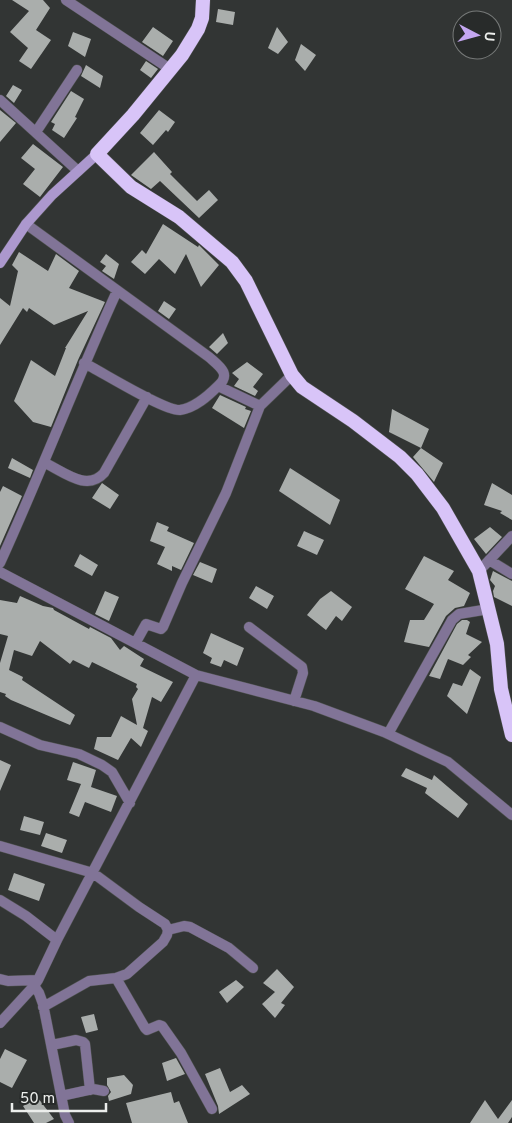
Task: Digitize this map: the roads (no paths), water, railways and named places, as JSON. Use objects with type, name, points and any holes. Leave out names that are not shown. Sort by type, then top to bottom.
[{"type":"highway","points":[[203,0],[202,18],[198,29],[182,55],[133,115],[97,154],[131,187],[179,217],[232,262],[246,281],[292,375],[302,387],[353,421],[400,457],[443,508],[479,571],[497,644],[502,689],[512,735]]},
{"type":"main road","points":[[2,256],[26,224],[52,195],[97,154]]},
{"type":"street","points":[[66,0],[170,69]]},
{"type":"street","points":[[36,132],[77,70]]},
{"type":"street","points":[[0,100],[78,171]]},
{"type":"street","points":[[26,224],[209,357],[224,371],[225,377],[223,382],[199,402],[187,409],[177,410],[147,397],[84,363]]},
{"type":"street","points":[[0,563],[44,463],[84,363],[117,291]]},
{"type":"street","points":[[136,642],[146,624],[160,629],[163,627],[182,583],[226,493],[260,406],[292,375]]},
{"type":"street","points":[[218,386],[260,406]]},
{"type":"street","points":[[44,463],[88,483],[99,479],[147,397]]},
{"type":"street","points":[[479,571],[512,536]]},
{"type":"street","points":[[489,560],[512,574]]},
{"type":"street","points":[[0,572],[196,675],[314,706],[388,734],[448,762],[512,815]]},
{"type":"street","points":[[388,734],[452,620],[459,614],[489,609]]},
{"type":"street","points":[[249,627],[302,667],[303,673],[294,701]]},
{"type":"street","points":[[0,1023],[37,986],[57,940],[196,675]]},
{"type":"street","points":[[0,728],[40,745],[79,754],[102,765],[112,772],[130,803]]},
{"type":"street","points":[[0,846],[92,873],[164,924],[168,930],[163,942],[127,974],[116,978],[89,981],[43,1005]]},
{"type":"street","points":[[0,900],[26,916],[57,940]]},
{"type":"street","points":[[168,930],[184,926],[190,927],[229,948],[253,968]]},
{"type":"street","points":[[116,978],[145,1028],[147,1030],[159,1025],[162,1026],[181,1054],[212,1109]]},
{"type":"street","points":[[0,979],[37,986]]},
{"type":"street","points":[[37,986],[52,1045],[65,1115],[69,1123]]},
{"type":"street","points":[[52,1045],[76,1040],[84,1044],[90,1090]]},
{"type":"street","points":[[61,1096],[90,1090],[104,1091]]}]
